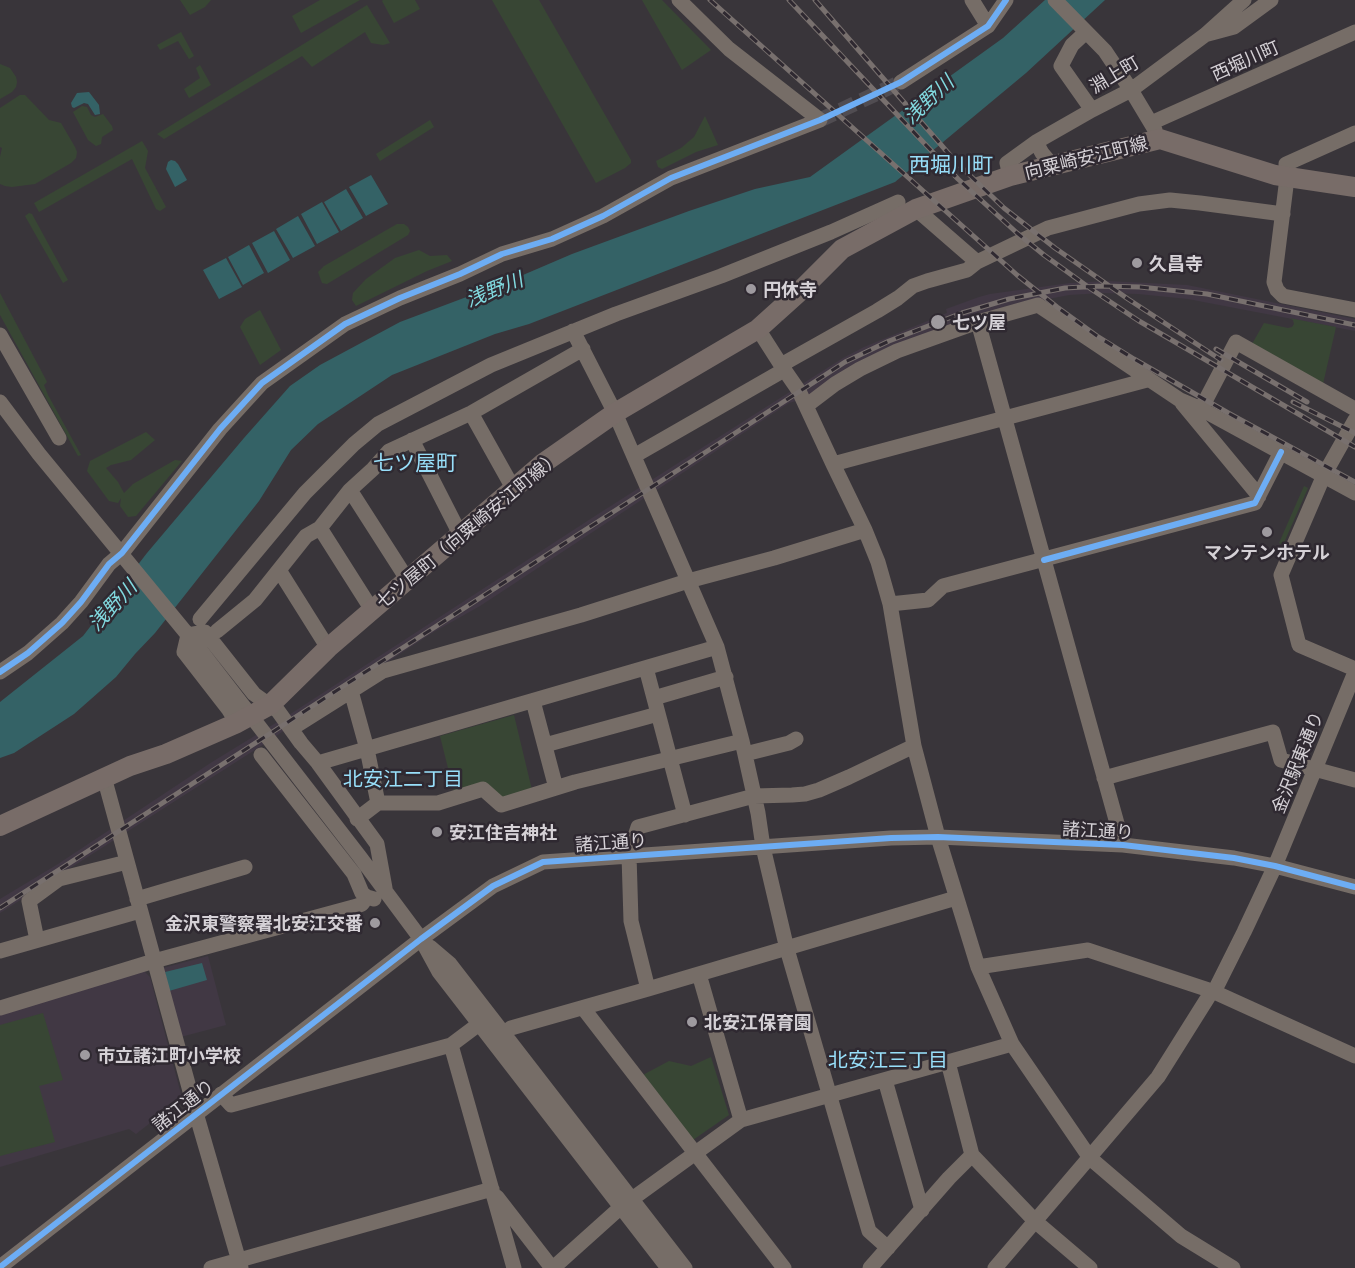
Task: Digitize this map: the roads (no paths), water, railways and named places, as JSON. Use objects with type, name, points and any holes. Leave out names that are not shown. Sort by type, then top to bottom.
[{"type":"main road","name":"向粟崎安江町線","points":[[913,206],[1052,165],[1156,131],[1275,175],[1355,187]]},
{"type":"main road","name":"七ツ屋町（向粟崎安江町線）","points":[[0,826],[104,777],[166,754],[237,723],[270,705],[328,648],[542,464],[615,413],[758,329],[842,249],[913,206]]},
{"type":"street","points":[[0,672],[28,653],[62,623],[109,564],[123,555],[220,429],[262,383],[345,324],[502,254],[552,239],[603,216],[671,178],[820,120],[729,49],[679,0]]},
{"type":"street","points":[[972,0],[988,26]]},
{"type":"street","points":[[901,82],[988,26],[1006,0]]},
{"type":"street","points":[[1056,0],[1105,51],[1156,131]]},
{"type":"street","name":"淵上町","points":[[1010,176],[1007,164],[1036,142],[1131,90],[1205,35],[1244,0]]},
{"type":"street","points":[[1205,35],[1234,27],[1271,0]]},
{"type":"street","points":[[1086,32],[1072,45],[1061,66],[1092,110]]},
{"type":"street","name":"西堀川町","points":[[1156,131],[1355,32]]},
{"type":"street","points":[[1355,134],[1286,164],[1287,178],[1274,282],[1277,290],[1283,296],[1355,310]]},
{"type":"street","points":[[1036,142],[1052,165]]},
{"type":"street","points":[[634,456],[877,311],[913,286],[967,270],[977,262],[1048,228],[1139,204],[1170,200],[1283,214]]},
{"type":"street","points":[[200,619],[305,494],[354,444],[378,424],[491,365],[657,298],[721,276],[831,232],[913,206],[977,262]]},
{"type":"street","points":[[806,406],[860,369],[905,348],[978,322],[1038,305],[1180,400],[1201,409],[1355,493]]},
{"type":"street","points":[[978,322],[1123,845]]},
{"type":"street","points":[[758,329],[799,392],[878,562],[890,604],[914,746],[938,837],[978,967],[1012,1044],[1090,1158],[1181,1236],[1233,1268]]},
{"type":"street","points":[[573,331],[615,413],[717,647],[743,748],[787,949],[869,1231],[888,1248]]},
{"type":"street","points":[[0,335],[59,438]]},
{"type":"street","points":[[1201,409],[1236,342],[1355,409]]},
{"type":"street","points":[[217,631],[255,600],[306,536],[320,528],[350,490],[389,451],[471,413],[583,349]]},
{"type":"street","points":[[832,464],[1147,380]]},
{"type":"street","points":[[1180,400],[1259,495]]},
{"type":"street","points":[[0,402],[39,454],[190,637],[360,857],[421,939],[439,972],[479,1024],[498,1038]]},
{"type":"street","points":[[471,413],[513,488]]},
{"type":"street","points":[[1355,420],[1324,476],[1281,575],[1299,645],[1355,670]]},
{"type":"street","points":[[412,440],[459,534]]},
{"type":"street","points":[[890,604],[928,600],[943,586],[1255,502],[1281,452]]},
{"type":"street","points":[[350,490],[407,579]]},
{"type":"street","points":[[320,528],[372,610]]},
{"type":"street","points":[[291,729],[383,670],[581,615],[688,581],[865,530]]},
{"type":"street","points":[[279,570],[328,648]]},
{"type":"street","points":[[237,723],[184,652],[190,637],[205,632],[254,694],[278,711],[318,763],[377,844],[387,894]]},
{"type":"street","points":[[318,763],[717,647]]},
{"type":"street","points":[[646,668],[685,815]]},
{"type":"street","name":"金沢駅東通り","points":[[995,1268],[1158,1077],[1216,988],[1275,866],[1355,670]]},
{"type":"street","points":[[654,698],[726,677]]},
{"type":"street","points":[[351,691],[367,749],[378,803]]},
{"type":"street","points":[[533,701],[556,788]]},
{"type":"street","points":[[545,745],[658,714]]},
{"type":"street","points":[[1104,778],[1273,732],[1281,760],[1355,780]]},
{"type":"street","points":[[357,819],[378,803],[438,803],[483,789],[501,805],[556,788],[670,759],[789,743],[796,739]]},
{"type":"street","points":[[302,743],[266,761],[354,874],[359,887],[367,897],[373,899],[387,894]]},
{"type":"street","points":[[648,989],[631,921],[628,855],[638,827],[754,796],[799,794],[819,790],[914,746]]},
{"type":"street","points":[[104,777],[240,1264]]},
{"type":"street","name":"諸江通り","points":[[3,1266],[421,939],[493,886],[543,862],[891,838],[938,837],[1123,845],[1234,858],[1275,866],[1355,888]]},
{"type":"street","points":[[38,940],[29,901],[59,879],[127,862]]},
{"type":"street","points":[[0,951],[38,940],[245,867]]},
{"type":"street","points":[[0,1008],[154,962],[357,906],[362,904],[367,897]]},
{"type":"street","points":[[498,1038],[511,1028],[956,898]]},
{"type":"street","points":[[421,939],[450,964],[498,1038],[626,1203],[686,1268]]},
{"type":"street","points":[[978,967],[1088,950],[1212,991],[1355,1056]]},
{"type":"street","points":[[699,974],[741,1120]]},
{"type":"street","points":[[582,1008],[784,1268]]},
{"type":"street","points":[[221,1094],[231,1105],[451,1045],[479,1024]]},
{"type":"street","points":[[492,1189],[553,1268],[626,1203],[741,1120],[1012,1044]]},
{"type":"street","points":[[451,1045],[514,1268]]},
{"type":"street","points":[[948,1062],[972,1155],[1036,1222],[1090,1268]]},
{"type":"street","points":[[885,1080],[922,1210]]},
{"type":"street","points":[[870,1268],[972,1155]]},
{"type":"street","points":[[211,1268],[240,1264],[492,1189]]},
{"type":"street","points":[[626,1203],[668,1268]]},
{"type":"water","name":"浅野川","points":[[1045,0],[1105,0],[1026,73],[895,182],[392,375],[318,424],[291,450],[259,501],[155,633],[116,677],[74,714],[14,753],[0,758],[0,702],[83,636],[147,553],[290,386],[320,365],[400,322],[509,281],[572,254],[689,211],[755,189],[810,177],[1003,38]]},
{"type":"water","points":[[89,92],[99,105],[100,114],[95,115],[88,104],[84,103],[72,107],[71,103],[77,93]]},
{"type":"water","points":[[171,160],[178,164],[187,180],[175,187],[166,169]]},
{"type":"water","points":[[371,175],[388,204],[366,216],[349,187]]},
{"type":"water","points":[[346,189],[363,218],[341,231],[324,202]]},
{"type":"water","points":[[322,202],[339,232],[317,244],[301,214]]},
{"type":"water","points":[[298,216],[315,246],[293,258],[276,229]]},
{"type":"water","points":[[274,231],[290,260],[268,273],[252,243]]},
{"type":"water","points":[[249,245],[264,273],[243,285],[228,257]]},
{"type":"water","points":[[226,258],[242,287],[219,299],[203,270]]},
{"type":"water","points":[[202,963],[207,980],[169,991],[165,972]]},
{"type":"tunnel","points":[[820,120],[901,82]]},
{"type":"railway","points":[[710,0],[1017,275],[1057,307],[1134,359],[1355,482]]},
{"type":"railway","points":[[789,0],[958,179],[1044,255],[1139,321],[1355,447]]},
{"type":"railway","points":[[815,0],[956,162],[1004,208],[1055,248],[1221,360]]},
{"type":"railway","points":[[0,908],[845,362],[889,341],[962,313],[1009,299],[1065,288],[1102,286],[1140,287],[1207,294],[1355,325]]},
{"type":"railway","points":[[1216,349],[1307,402]]},
{"type":"railway","points":[[1293,402],[1355,433]]},
{"type":"place","name":"久昌寺","points":[[1137,263]]},
{"type":"place","name":"円休寺","points":[[751,289]]},
{"type":"place","name":"七ツ屋","points":[[938,322]]},
{"type":"place","name":"マンテンホテル","points":[[1267,532]]},
{"type":"place","name":"安江住吉神社","points":[[437,832]]},
{"type":"place","name":"金沢東警察署北安江交番","points":[[375,923]]},
{"type":"place","name":"北安江保育園","points":[[692,1022]]},
{"type":"place","name":"市立諸江町小学校","points":[[85,1055]]},
{"type":"district","name":"西堀川町","points":[[951,164]]},
{"type":"district","name":"七ツ屋町","points":[[415,462]]},
{"type":"district","name":"北安江二丁目","points":[[403,778]]},
{"type":"district","name":"北安江三丁目","points":[[888,1059]]}]
